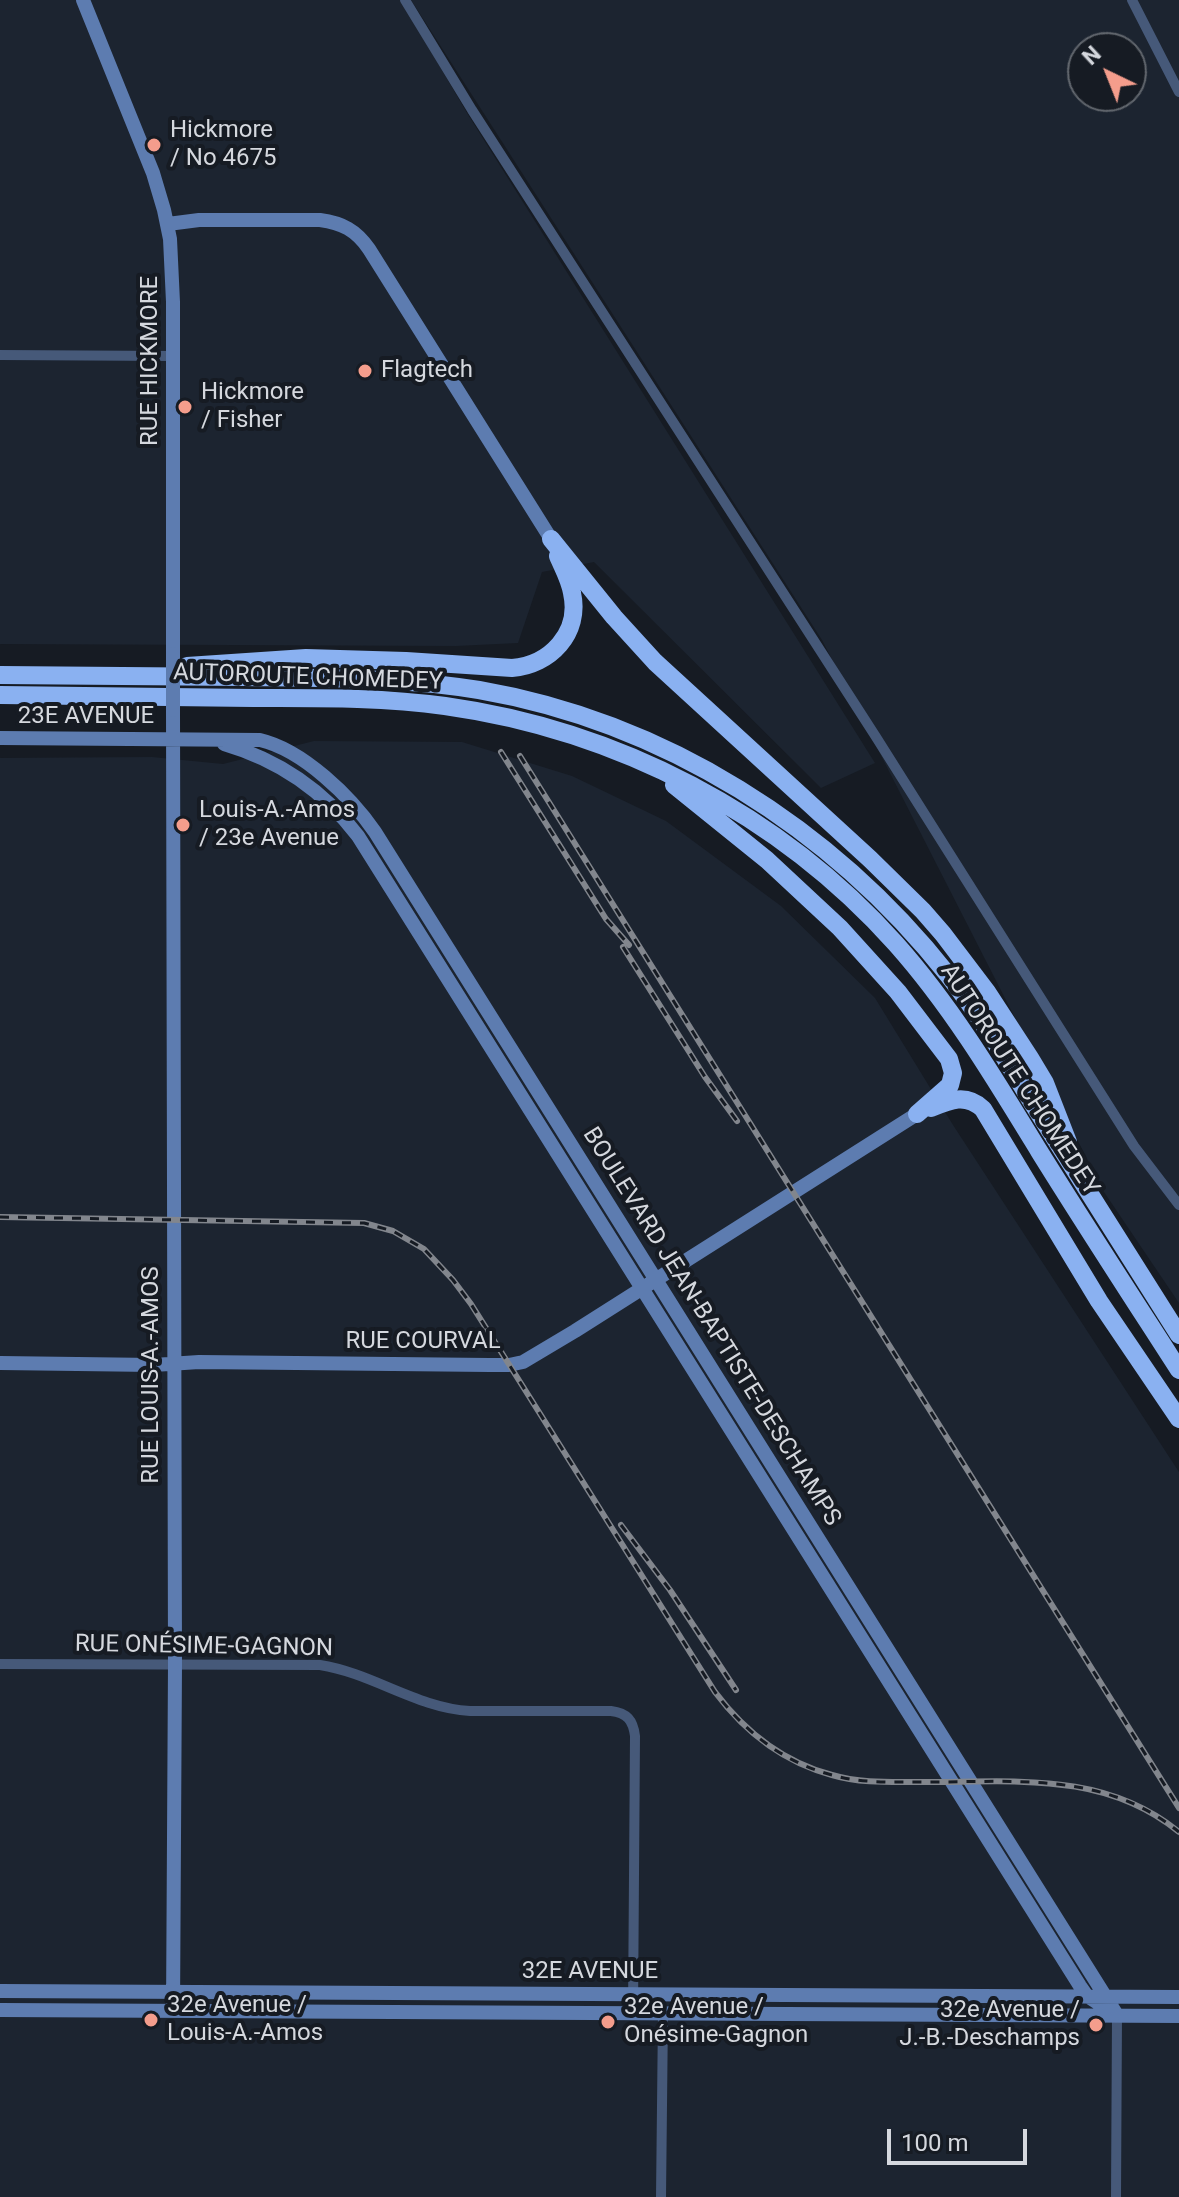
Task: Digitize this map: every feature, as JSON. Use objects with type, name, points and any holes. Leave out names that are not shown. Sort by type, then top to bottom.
[{"type":"highway","points":[[58,676],[288,659],[395,660],[512,668],[528,665],[543,659],[555,649],[572,621],[572,589],[551,539]]},
{"type":"highway","points":[[551,539],[655,662],[870,859],[943,934],[994,1002],[1045,1083],[1084,1184]]},
{"type":"highway","name":"AUTOROUTE CHOMEDEY","points":[[0,675],[365,679],[448,686],[527,701],[584,717],[634,735],[738,788],[802,831],[845,866],[909,928],[950,976],[1179,1335]]},
{"type":"highway","name":"AUTOROUTE CHOMEDEY","points":[[0,695],[346,699],[466,709],[522,720],[600,744],[647,763],[713,797],[786,845],[847,895],[898,946],[941,998],[1179,1370]]},
{"type":"highway","points":[[647,763],[806,895],[869,958],[915,1013],[949,1059],[953,1073],[948,1087],[917,1114]]},
{"type":"highway","points":[[917,1114],[961,1098],[983,1109],[1092,1290],[1179,1419]]},
{"type":"street","name":"RUE HICKMORE","points":[[83,0],[153,173],[168,224],[173,264],[173,739]]},
{"type":"street","points":[[405,0],[472,110],[876,737],[1126,1133],[1179,1205]]},
{"type":"street","points":[[1132,0],[1179,92]]},
{"type":"street","points":[[168,224],[199,220],[320,220],[339,223],[352,230],[365,243],[551,539]]},
{"type":"street","points":[[0,355],[173,356]]},
{"type":"street","name":"23E AVENUE","points":[[0,738],[173,739]]},
{"type":"street","name":"BOULEVARD JEAN-BAPTISTE-DESCHAMPS","points":[[173,739],[209,740],[257,755],[295,775],[325,798],[351,826],[649,1283],[977,1808],[1087,1996],[1117,2015]]},
{"type":"street","name":"RUE LOUIS-A.-AMOS","points":[[173,739],[173,2011]]},
{"type":"street","name":"RUE COURVAL","points":[[0,1363],[517,1364],[917,1114]]},
{"type":"street","name":"RUE ONÉSIME-GAGNON","points":[[0,1664],[320,1665],[352,1672],[449,1708],[470,1711],[611,1711],[626,1715],[632,1721],[635,1736],[633,2013]]},
{"type":"street","name":"BOULEVARD JEAN-BAPTISTE-DESCHAMPS","points":[[977,1808],[1117,2015]]},
{"type":"street","name":"32E AVENUE","points":[[0,1991],[1179,1997]]},
{"type":"street","name":"32E AVENUE","points":[[0,2010],[1179,2016]]},
{"type":"street","points":[[661,2197],[663,2014]]},
{"type":"street","points":[[1116,2197],[1117,2015]]},
{"type":"shaded area","points":[[0,0],[401,0],[467,113],[875,763],[821,788],[594,562],[542,572],[518,643],[456,646],[0,644]]},
{"type":"shaded area","points":[[411,0],[1179,0],[1179,1303],[1104,1192],[822,640]]},
{"type":"shaded area","points":[[314,741],[462,742],[572,776],[666,821],[781,906],[875,998],[953,1125],[1179,1472],[1179,2197],[0,2197],[0,758],[152,757],[223,764]]},
{"type":"railway","points":[[501,752],[606,919],[629,945]]},
{"type":"railway","points":[[520,756],[1179,1808]]},
{"type":"railway","points":[[623,947],[705,1077],[737,1121]]},
{"type":"railway","points":[[0,1217],[364,1223],[393,1231],[424,1249],[471,1304],[715,1692],[739,1720],[766,1744],[814,1769],[853,1779],[884,1782],[1020,1782],[1086,1789],[1118,1798],[1149,1812],[1179,1832]]},
{"type":"railway","points":[[621,1525],[670,1590],[736,1690]]},
{"type":"place","name":"Hickmore / No 4675","points":[[154,145]]},
{"type":"place","name":"Flagtech","points":[[365,371]]},
{"type":"place","name":"Hickmore / Fisher","points":[[185,407]]},
{"type":"place","name":"Louis-A.-Amos / 23e Avenue","points":[[183,825]]},
{"type":"place","name":"32e Avenue / Louis-A.-Amos","points":[[151,2020]]},
{"type":"place","name":"32e Avenue / Onésime-Gagnon","points":[[608,2022]]},
{"type":"place","name":"32e Avenue / J.-B.-Deschamps","points":[[1096,2025]]}]
